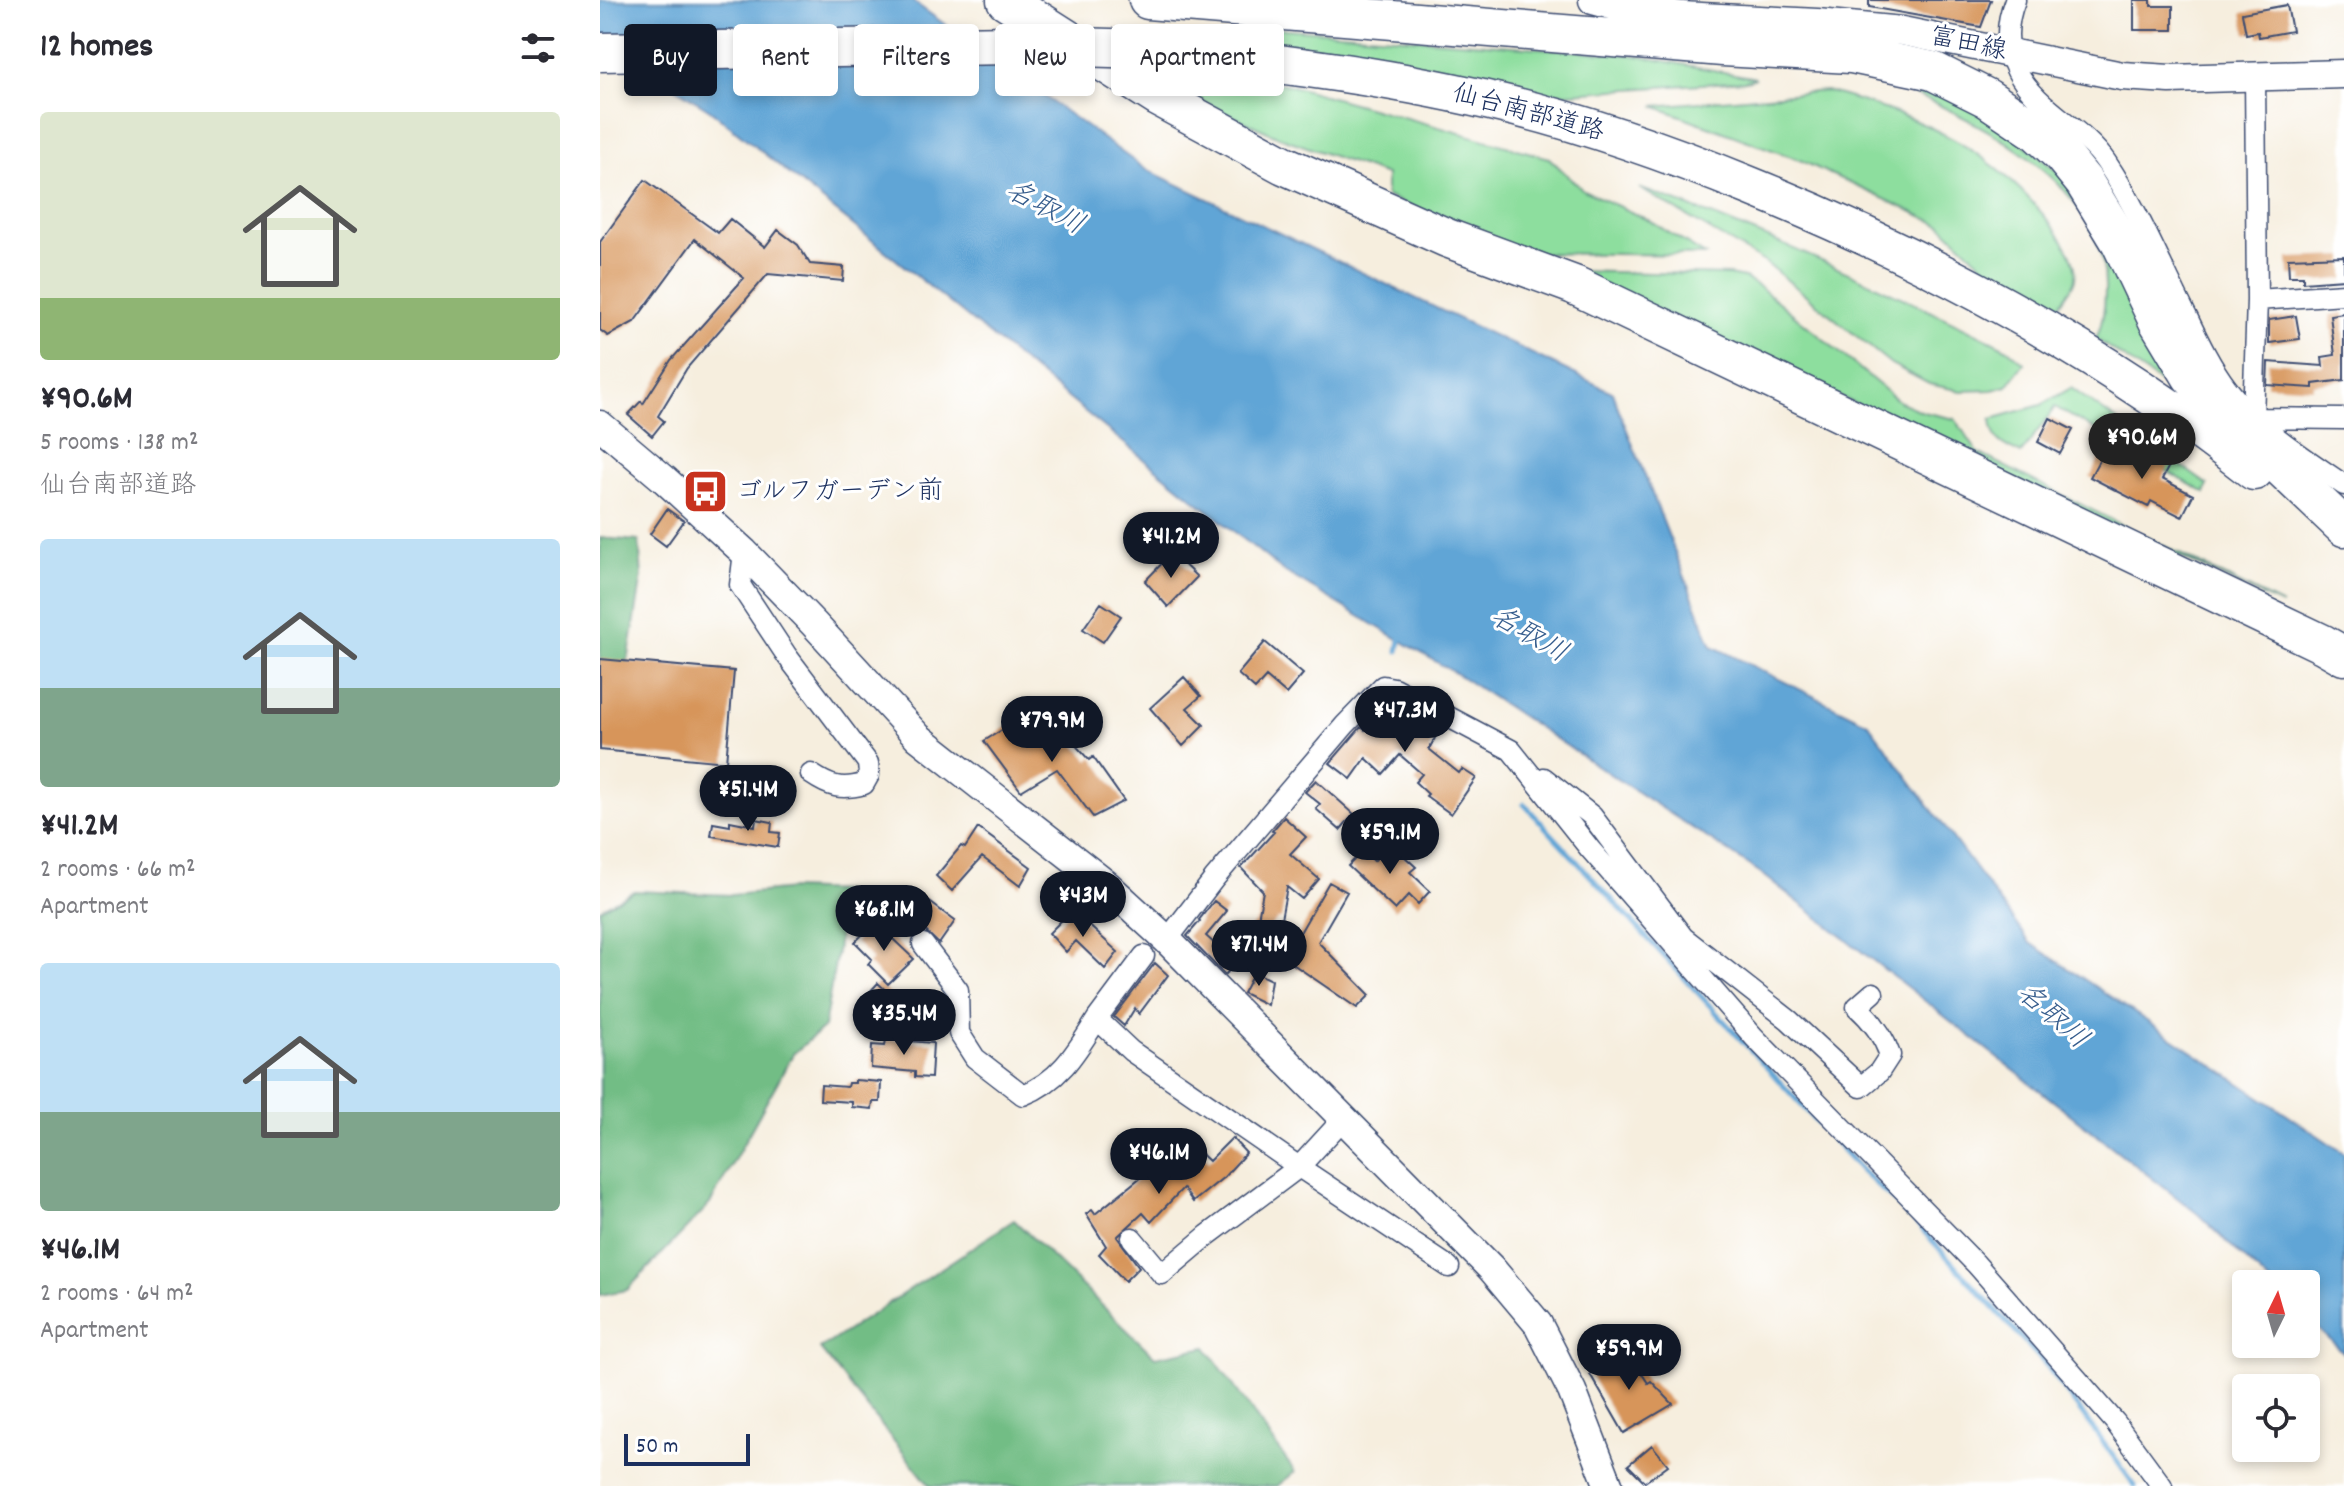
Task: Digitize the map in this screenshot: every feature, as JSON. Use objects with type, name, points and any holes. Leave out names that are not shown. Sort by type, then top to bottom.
[{"type":"highway","points":[[1006,0],[1158,97],[1284,165],[1447,238],[1574,285],[2344,656]]},
{"type":"highway","points":[[1148,0],[1644,41],[1851,54],[1933,71],[1987,98],[2036,131],[2062,155],[2084,182],[2121,243],[2158,321],[2191,376],[2226,415],[2344,527]]},
{"type":"highway","name":"仙台南部道路","points":[[600,52],[1010,45],[1144,49],[1323,70],[1491,101],[1580,124],[1681,159],[1808,210],[1970,286],[2060,336],[2144,389],[2216,441],[2344,548]]},
{"type":"street","name":"富田線","points":[[1593,0],[1682,16],[1730,10],[1902,31],[2122,76],[2170,79],[2344,74]]},
{"type":"street","points":[[2015,0],[2008,19],[2010,54],[2018,73],[2032,93],[2075,129],[2104,159],[2139,216],[2198,339],[2226,387],[2253,418],[2344,485]]},
{"type":"street","points":[[2253,418],[2257,300],[2255,76]]},
{"type":"street","points":[[2257,300],[2344,294]]},
{"type":"street","points":[[2253,418],[2344,419]]},
{"type":"street","points":[[600,425],[744,552],[918,737],[1107,885],[1155,948],[1344,1118],[1491,1268],[1538,1324],[1572,1391],[1609,1486]]},
{"type":"street","points":[[744,552],[740,585],[787,656],[868,763],[869,775],[864,784],[851,788],[829,786],[811,774]]},
{"type":"street","points":[[923,944],[958,990],[959,1033],[975,1058],[1023,1095],[1038,1089],[1067,1066],[1097,1019],[1345,725],[1383,686],[1394,688],[1511,750],[1590,849],[1754,1037],[1976,1264],[2115,1422],[2162,1486]]},
{"type":"street","points":[[1516,756],[1592,816],[1683,937],[1789,1020],[1861,1087],[1879,1072],[1890,1055],[1885,1040],[1857,1007],[1873,993]]},
{"type":"street","points":[[1097,1019],[1131,1051],[1449,1267]]},
{"type":"street","points":[[1132,1238],[1162,1274],[1208,1235],[1299,1167],[1344,1118]]},
{"type":"green space","points":[[1284,29],[1632,55],[1756,78],[1527,96],[1284,47]]},
{"type":"green space","points":[[1862,73],[1919,82],[1973,102],[2071,183],[2164,375],[2184,393],[2181,397],[2096,339],[2105,297],[2099,249],[2082,212],[2054,180],[2019,151],[1980,126]]},
{"type":"green space","points":[[1285,84],[1549,158],[1583,190],[1648,220],[1705,255],[1519,253],[1386,196],[1386,175],[1279,137],[1191,96],[1284,96]]},
{"type":"green space","points":[[1826,91],[1925,125],[1982,157],[2008,177],[2056,231],[2073,262],[2074,282],[2054,313],[2000,281],[1941,225],[1802,161],[1654,106]]},
{"type":"green space","points":[[1639,188],[1780,243],[1872,284],[2008,349],[2024,363],[2007,386],[1992,390],[1961,391],[1929,384],[1891,364],[1766,263]]},
{"type":"green space","points":[[1573,271],[1744,278],[1760,287],[1900,402],[1923,412],[1955,419],[1978,453],[2282,605]]},
{"type":"green space","points":[[2071,388],[2208,485],[2205,493],[2055,407],[2021,454],[1996,438],[1991,419],[2041,405]]},
{"type":"green space","points":[[600,538],[639,541],[642,576],[629,656],[600,712]]},
{"type":"green space","points":[[792,889],[844,891],[824,1027],[793,1054],[710,1204],[627,1290],[600,1295],[600,909],[634,891],[732,895]]},
{"type":"green space","points":[[1014,1220],[1155,1357],[1206,1347],[1295,1472],[1277,1486],[930,1486],[820,1349]]},
{"type":"water","name":"名取川","points":[[600,0],[911,0],[944,24],[854,24],[854,96],[979,96],[979,49],[995,61],[995,96],[1044,96],[1145,169],[1612,392],[1712,646],[1868,723],[2030,943],[2344,1153],[2344,1353],[2320,1330],[2320,1270],[2256,1270],[2198,1214],[1761,873],[1460,676],[1282,570],[710,110],[688,96],[717,96],[717,24],[624,24],[624,55],[600,40]]},
{"type":"building","points":[[1869,0],[1991,0],[1981,27],[1869,7]]},
{"type":"building","points":[[2134,0],[2151,0],[2151,6],[2173,6],[2173,30],[2134,30]]},
{"type":"building","points":[[2287,5],[2292,31],[2259,37],[2258,32],[2246,34],[2242,13]]},
{"type":"building","points":[[645,180],[718,233],[730,219],[765,247],[778,230],[798,245],[810,264],[844,267],[843,281],[768,274],[687,368],[658,416],[664,421],[652,436],[628,415],[641,401],[643,404],[671,360],[744,278],[695,239],[634,322],[608,336],[600,330],[600,242]]},
{"type":"building","points":[[2344,256],[2344,279],[2303,282],[2303,276],[2289,276],[2288,258]]},
{"type":"building","points":[[2344,313],[2344,380],[2313,384],[2313,388],[2267,385],[2268,362],[2323,366],[2322,357],[2335,355],[2330,315]]},
{"type":"building","points":[[2296,316],[2300,339],[2269,343],[2269,320]]},
{"type":"building","points":[[2050,418],[2073,430],[2060,454],[2038,442]]},
{"type":"building","points":[[2135,448],[2169,466],[2162,479],[2193,495],[2182,517],[2151,501],[2148,507],[2090,477],[2104,451],[2127,464]]},
{"type":"building","points":[[667,509],[684,521],[666,546],[650,534]]},
{"type":"building","points":[[1172,553],[1197,577],[1168,607],[1145,581]]},
{"type":"building","points":[[1101,603],[1121,616],[1103,642],[1083,629]]},
{"type":"building","points":[[1265,642],[1303,674],[1286,694],[1266,677],[1255,689],[1238,674]]},
{"type":"building","points":[[600,659],[734,671],[726,762],[600,750]]},
{"type":"building","points":[[1184,677],[1201,696],[1187,708],[1204,725],[1183,746],[1150,708]]},
{"type":"building","points":[[1387,700],[1441,727],[1429,749],[1459,773],[1462,769],[1476,778],[1451,814],[1426,796],[1428,794],[1415,782],[1422,774],[1400,755],[1383,774],[1366,758],[1351,779],[1330,763],[1361,727],[1365,730],[1373,715]]},
{"type":"building","points":[[1028,714],[1047,741],[1062,730],[1089,760],[1093,757],[1124,801],[1093,817],[1057,769],[1021,791],[984,741]]},
{"type":"building","points":[[1316,780],[1354,814],[1340,830],[1316,809],[1320,804],[1305,792]]},
{"type":"building","points":[[1284,817],[1306,837],[1290,854],[1319,879],[1302,899],[1287,887],[1281,919],[1225,975],[1187,936],[1214,901],[1227,911],[1206,936],[1227,955],[1258,919],[1263,891],[1241,868]]},
{"type":"building","points":[[756,819],[772,822],[771,832],[780,833],[778,847],[711,836],[713,823],[730,826],[730,821],[755,826]]},
{"type":"building","points":[[978,828],[1031,867],[1020,886],[982,857],[952,891],[936,876],[961,846],[965,848]]},
{"type":"building","points":[[1390,843],[1416,867],[1410,872],[1430,891],[1418,904],[1409,895],[1395,910],[1348,866],[1363,851],[1374,861]]},
{"type":"building","points":[[1329,882],[1347,892],[1318,942],[1370,995],[1357,1008],[1287,960],[1298,945],[1294,943]]},
{"type":"building","points":[[919,894],[955,921],[939,944],[908,914]]},
{"type":"building","points":[[1072,910],[1118,952],[1105,969],[1076,941],[1066,952],[1049,933]]},
{"type":"building","points":[[875,922],[914,959],[888,984],[868,964],[872,959],[855,942]]},
{"type":"building","points":[[1155,963],[1168,975],[1139,1014],[1135,1008],[1124,1026],[1114,1017]]},
{"type":"building","points":[[1254,972],[1271,980],[1267,1005],[1243,993]]},
{"type":"building","points":[[878,983],[894,998],[883,1010],[867,995]]},
{"type":"building","points":[[886,1039],[933,1043],[931,1078],[915,1077],[915,1072],[871,1068],[872,1045],[885,1046]]},
{"type":"building","points":[[855,1080],[881,1082],[880,1102],[873,1102],[872,1109],[852,1107],[852,1102],[820,1100],[821,1085],[847,1087]]},
{"type":"building","points":[[1232,1138],[1246,1153],[1224,1177],[1193,1202],[1183,1188],[1151,1222],[1143,1213],[1117,1237],[1139,1267],[1125,1281],[1099,1254],[1106,1246],[1086,1214],[1092,1210],[1095,1214],[1162,1160],[1159,1156],[1168,1149],[1178,1152],[1191,1144],[1209,1161]]},
{"type":"building","points":[[1627,1351],[1648,1383],[1651,1381],[1673,1404],[1624,1433],[1590,1374]]},
{"type":"building","points":[[1652,1445],[1668,1465],[1645,1482],[1628,1465]]},
{"type":"waterway","points":[[1398,651],[1401,635]]},
{"type":"waterway","points":[[1524,804],[1863,1172],[1906,1212],[2047,1366],[2135,1486]]},
{"type":"place","name":"ゴルフガーデン前","points":[[705,492]]}]
